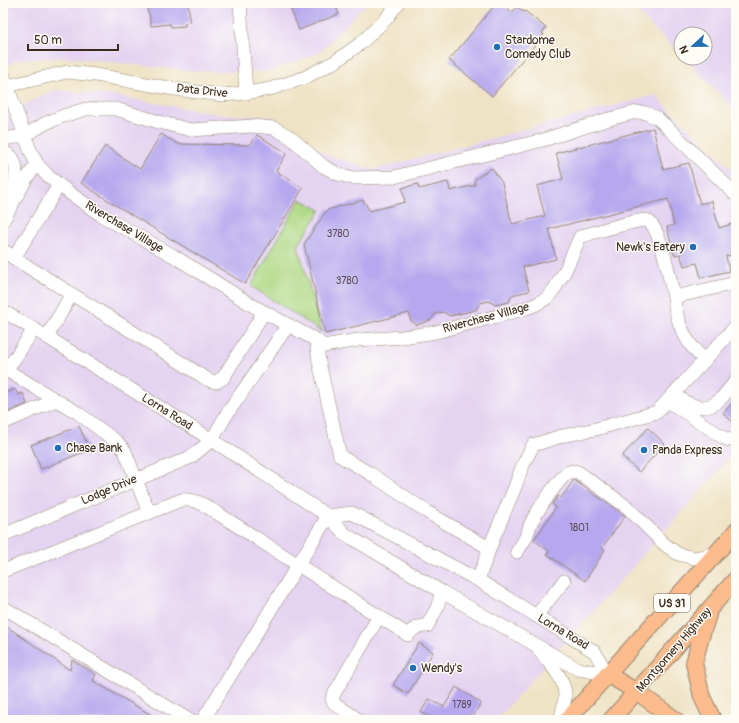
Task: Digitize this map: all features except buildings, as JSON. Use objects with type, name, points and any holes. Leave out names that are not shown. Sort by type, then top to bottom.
[{"type":"main road","name":"US 31","points":[[567,720],[736,531]]},
{"type":"main road","name":"Montgomery Highway","points":[[611,720],[711,608],[729,594],[736,580]]},
{"type":"main road","points":[[711,608],[700,637],[694,663],[702,696],[713,720]]},
{"type":"main road","points":[[607,674],[637,692],[676,720]]},
{"type":"street","points":[[240,3],[246,93]]},
{"type":"street","name":"Data Drive","points":[[4,83],[67,72],[96,75],[174,89],[222,95],[270,89],[304,78],[336,61],[361,43],[386,19],[398,3]]},
{"type":"street","name":"Riverchase Village","points":[[4,83],[24,136],[37,164],[48,176],[101,215],[172,255],[264,312],[316,340],[324,346],[358,340],[403,337],[436,332],[524,309],[547,298],[555,288],[565,271],[580,237],[635,221],[645,220],[653,225],[663,250],[683,334],[695,351],[705,360]]},
{"type":"street","points":[[3,138],[24,136],[46,123],[63,116],[86,110],[116,109],[191,130],[252,126],[274,128],[290,137],[323,166],[338,174],[353,178],[394,177],[542,140],[609,119],[637,112],[646,113],[657,118],[736,195]]},
{"type":"street","points":[[3,152],[9,155],[16,164],[17,172],[13,203]]},
{"type":"street","points":[[3,221],[26,179],[37,164]]},
{"type":"street","points":[[14,258],[59,185]]},
{"type":"street","points":[[3,250],[71,295],[154,344],[208,380],[216,382],[223,378],[264,312]]},
{"type":"street","points":[[674,297],[736,283]]},
{"type":"street","points":[[47,337],[71,295]]},
{"type":"street","name":"Lorna Road","points":[[3,312],[34,329],[212,440],[328,516],[345,534],[442,592],[578,669],[607,674]]},
{"type":"street","points":[[212,440],[225,417],[288,325]]},
{"type":"street","points":[[478,580],[489,548],[522,467],[533,445],[562,436],[658,412],[736,326]]},
{"type":"street","points":[[34,329],[4,370],[78,413],[117,442],[125,451],[149,513]]},
{"type":"street","points":[[316,340],[319,362],[340,456],[371,474],[427,512],[489,548]]},
{"type":"street","points":[[671,397],[697,407],[706,407],[717,403],[736,381]]},
{"type":"street","points":[[671,397],[724,438],[736,440]]},
{"type":"street","points":[[3,423],[56,400]]},
{"type":"street","name":"Lodge Drive","points":[[3,535],[191,457],[212,440]]},
{"type":"street","points":[[517,552],[526,538],[533,519],[557,484],[568,472],[573,471],[578,472],[627,508],[664,544],[678,554],[694,558],[716,553]]},
{"type":"street","points":[[3,571],[181,500],[188,499],[196,501],[217,513],[408,634],[415,627],[427,626],[442,592]]},
{"type":"street","name":"Lorna Road","points":[[328,516],[352,513],[478,580],[595,652],[607,674]]},
{"type":"street","points":[[203,720],[328,516]]},
{"type":"street","points":[[536,616],[564,581]]},
{"type":"street","points":[[3,607],[190,720]]},
{"type":"street","points":[[359,720],[334,703],[332,699],[379,616]]},
{"type":"street","points":[[534,644],[558,674],[563,684],[565,696],[560,720]]},
{"type":"shaded area","points":[[3,3],[367,3],[319,53],[267,72],[195,71],[66,57],[17,60],[3,68]]},
{"type":"shaded area","points":[[628,3],[736,3],[736,111],[692,66],[713,66],[713,26],[673,26],[673,47]]},
{"type":"shaded area","points":[[55,90],[115,96],[218,114],[274,117],[327,155],[373,170],[655,95],[736,174],[736,451],[496,720],[3,720],[3,115]]},
{"type":"green space","points":[[300,199],[321,210],[298,246],[322,332],[251,286]]},
{"type":"place","name":"Stardome Comedy Club","points":[[497,47]]},
{"type":"place","name":"Newk's Eatery","points":[[693,247]]},
{"type":"place","name":"Chase Bank","points":[[58,448]]},
{"type":"place","name":"Panda Express","points":[[644,450]]},
{"type":"place","name":"Wendy's","points":[[413,668]]}]
